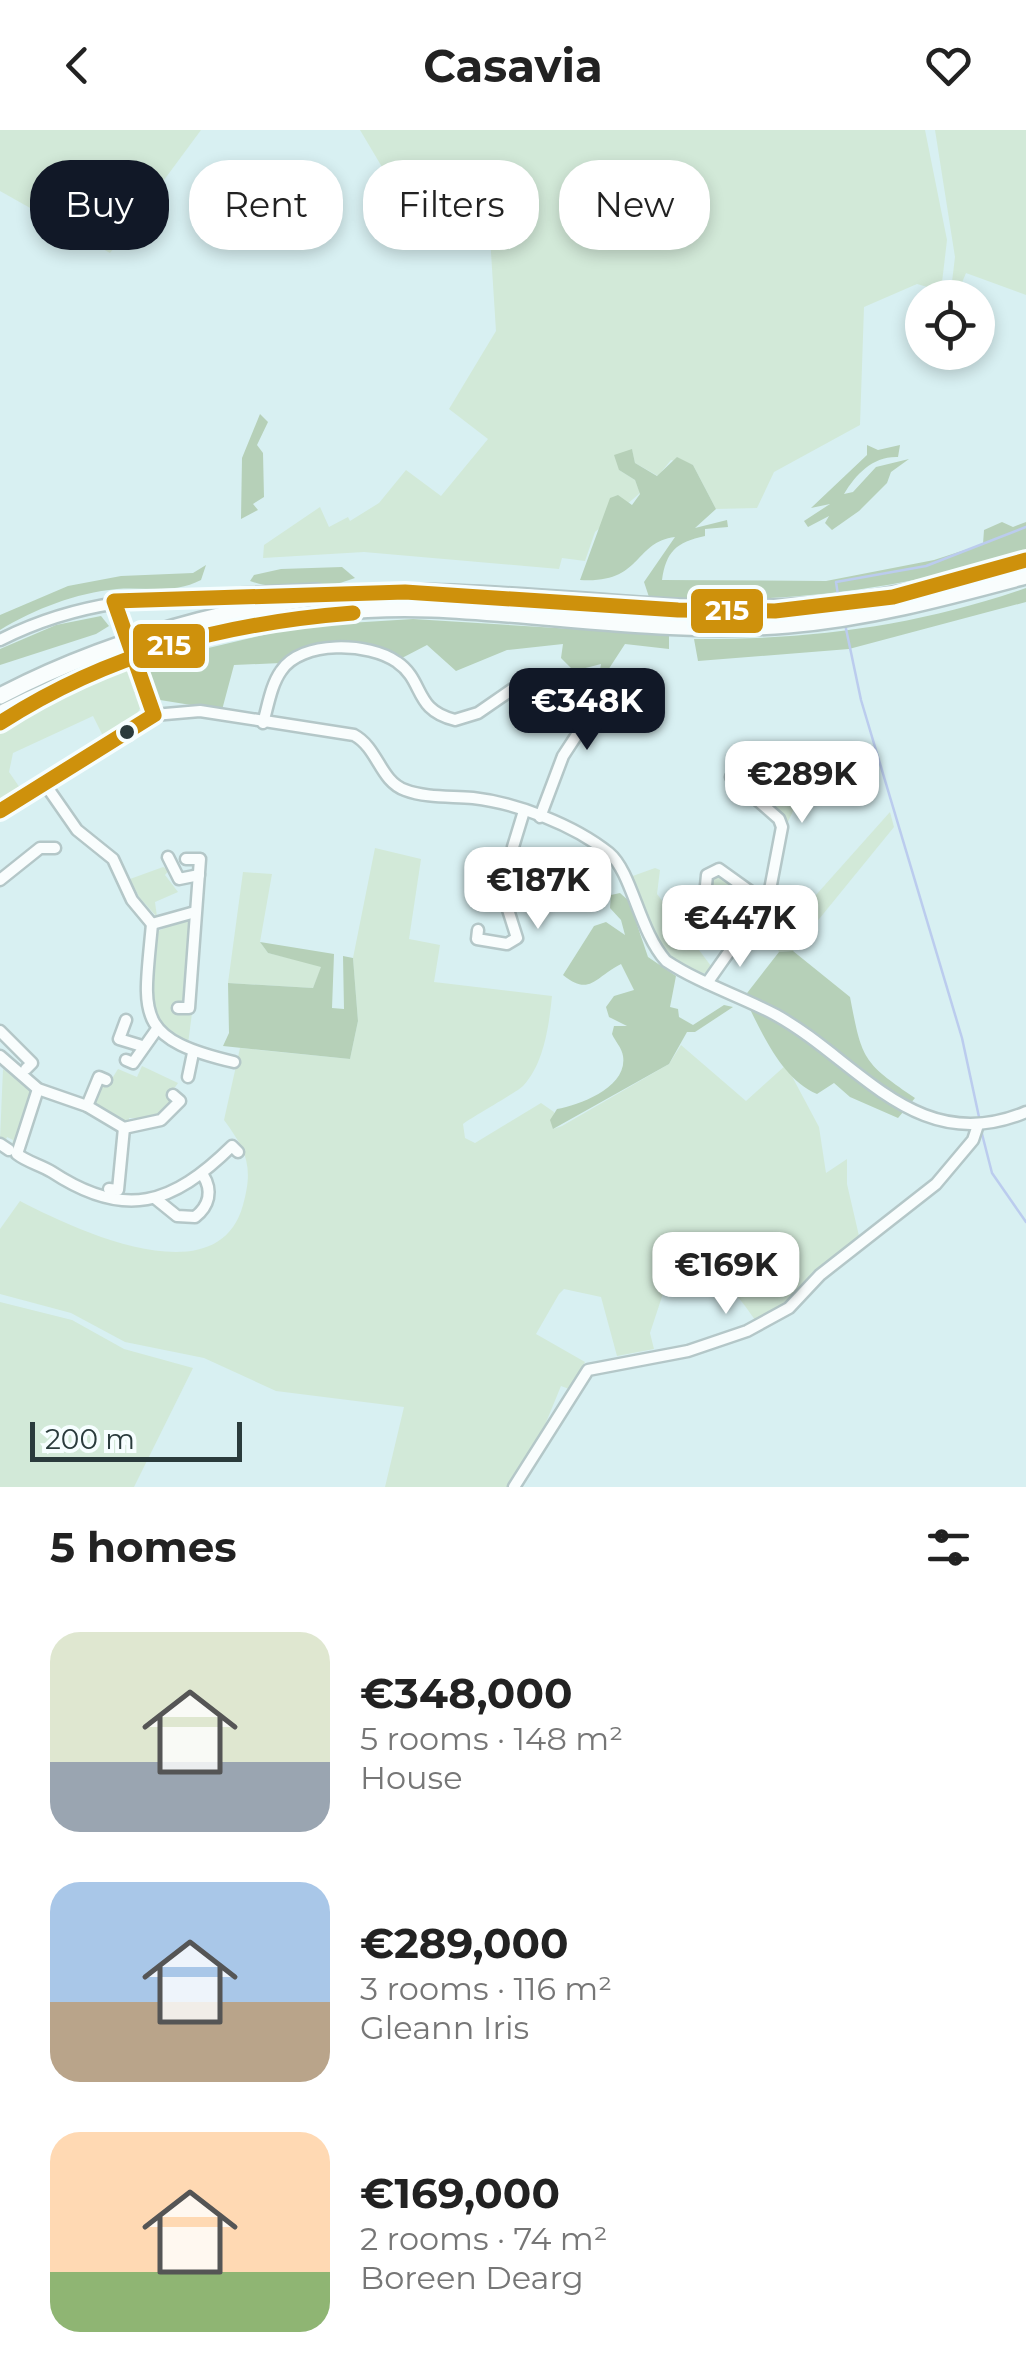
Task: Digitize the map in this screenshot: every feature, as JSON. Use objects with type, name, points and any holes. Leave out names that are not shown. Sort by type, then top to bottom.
[{"type":"highway","points":[[0,696],[139,638],[252,610],[368,595],[472,594],[678,610],[774,611],[893,597],[1026,560]]},
{"type":"highway","points":[[0,714],[38,695],[188,640],[312,615],[427,609],[660,626],[786,625],[903,610],[1026,576]]},
{"type":"highway","points":[[241,596],[346,591],[368,595]]},
{"type":"highway","points":[[0,723],[38,695]]},
{"type":"street","points":[[0,640],[52,616],[114,600],[241,596]]},
{"type":"street","points":[[114,600],[142,692],[154,715]]},
{"type":"street","points":[[263,722],[281,670],[290,659],[314,650],[378,652],[398,662],[426,706],[454,720],[478,713],[530,676]]},
{"type":"street","points":[[540,817],[563,756],[614,678]]},
{"type":"street","points":[[0,811],[154,715],[182,710],[354,735],[368,745],[388,779],[408,792],[476,798],[524,811],[608,852],[621,869],[653,946],[666,961],[798,1029],[877,1090],[947,1122],[980,1125],[1026,1112]]},
{"type":"street","points":[[706,983],[765,902],[781,823],[731,778]]},
{"type":"street","points":[[46,784],[77,830],[113,860],[132,900],[152,924],[144,996],[157,1028],[193,1052],[234,1062]]},
{"type":"street","points":[[478,930],[477,939],[507,944],[517,938],[504,897],[519,870],[513,846],[524,811]]},
{"type":"street","points":[[0,880],[40,848],[55,848]]},
{"type":"street","points":[[168,857],[179,880],[199,875]]},
{"type":"street","points":[[178,1008],[189,1008],[200,859],[186,859]]},
{"type":"street","points":[[742,935],[704,896],[708,875],[719,870],[765,902]]},
{"type":"street","points":[[152,924],[196,912]]},
{"type":"street","points":[[126,1020],[120,1038],[142,1046]]},
{"type":"street","points":[[126,1060],[133,1063],[157,1028]]},
{"type":"street","points":[[0,1031],[32,1063],[26,1069]]},
{"type":"street","points":[[188,1078],[193,1052]]},
{"type":"street","points":[[1,1061],[38,1089],[87,1106],[124,1128],[161,1120],[180,1100],[173,1095]]},
{"type":"street","points":[[87,1106],[99,1078],[106,1080]]},
{"type":"street","points":[[38,1089],[16,1148],[22,1158],[92,1196],[121,1202],[156,1199],[202,1175],[232,1146],[238,1152]]},
{"type":"street","points":[[514,1487],[588,1370],[688,1351],[747,1331],[789,1308],[820,1274],[936,1184],[973,1140],[980,1125]]},
{"type":"street","points":[[109,1188],[118,1190],[124,1128]]},
{"type":"street","points":[[156,1199],[177,1216],[195,1217],[207,1204],[209,1194],[202,1175]]},
{"type":"green space","points":[[0,130],[201,130],[169,173],[169,160],[30,160],[30,208],[0,191]]},
{"type":"green space","points":[[360,130],[925,130],[947,240],[942,280],[905,280],[905,289],[864,307],[860,425],[774,472],[757,508],[716,509],[693,465],[671,460],[658,476],[635,463],[632,450],[619,470],[635,480],[640,493],[595,532],[585,561],[562,558],[559,569],[364,552],[263,558],[264,545],[320,507],[329,527],[348,517],[350,521],[379,503],[406,470],[441,496],[488,439],[449,409],[496,331],[491,250],[539,250],[539,160],[378,160]]},
{"type":"green space","points":[[935,130],[1026,130],[1026,295],[995,284],[995,280],[966,273],[963,280],[952,280],[955,257]]},
{"type":"green space","points":[[260,414],[268,422],[257,445],[263,453],[264,497],[253,504],[258,510],[241,519],[242,458]]},
{"type":"green space","points":[[867,445],[878,450],[900,445],[898,457],[866,468],[844,494],[853,492],[876,467],[909,459],[891,472],[887,483],[859,511],[832,530],[825,523],[829,516],[808,527],[804,521],[830,504],[811,508],[867,455]]},
{"type":"green space","points":[[632,449],[635,463],[657,476],[677,457],[693,465],[716,509],[695,528],[727,520],[728,527],[705,529],[705,536],[674,550],[662,580],[826,581],[934,560],[983,544],[984,530],[1002,522],[1013,527],[1026,522],[1026,553],[933,576],[840,592],[746,599],[649,597],[644,582],[675,537],[651,546],[616,576],[580,580],[610,498],[618,495],[632,505],[640,494],[635,480],[619,470],[614,455]]},
{"type":"green space","points":[[206,565],[201,580],[191,584],[86,594],[41,609],[0,630],[0,615],[68,586],[121,576],[193,573]]},
{"type":"green space","points":[[342,567],[355,578],[302,588],[250,581],[254,575],[281,569]]},
{"type":"green space","points":[[1026,588],[1026,602],[849,649],[698,661],[694,639],[779,637],[862,628],[944,612]]},
{"type":"green space","points":[[101,616],[109,626],[96,634],[0,665],[0,649],[56,625]]},
{"type":"green space","points":[[413,619],[669,635],[669,649],[625,644],[597,687],[601,664],[574,671],[561,658],[563,644],[507,650],[456,671],[427,645],[402,658],[381,648],[318,643],[281,663],[234,665],[222,710],[160,700],[145,670],[162,659],[301,626]]},
{"type":"green space","points":[[128,668],[140,708],[135,718],[106,742],[93,716],[13,753],[9,772],[20,788],[0,800],[0,730],[66,692]]},
{"type":"green space","points":[[753,765],[799,798],[787,824],[782,814],[741,782]]},
{"type":"green space","points":[[890,812],[894,827],[793,951],[779,952],[775,941]]},
{"type":"green space","points":[[375,848],[421,859],[409,939],[440,945],[434,982],[552,996],[544,1044],[530,1077],[519,1089],[463,1124],[465,1138],[475,1143],[541,1103],[554,1112],[553,1129],[562,1126],[669,1064],[681,1045],[746,1101],[786,1065],[819,1127],[826,1173],[847,1159],[847,1184],[859,1236],[821,1267],[798,1295],[755,1320],[731,1289],[715,1276],[698,1271],[678,1248],[650,1333],[654,1349],[617,1356],[601,1297],[564,1289],[536,1334],[585,1362],[569,1389],[561,1386],[540,1437],[507,1487],[385,1487],[404,1407],[276,1391],[204,1358],[125,1342],[71,1313],[0,1294],[0,1229],[20,1201],[74,1227],[142,1248],[176,1252],[205,1248],[228,1233],[243,1205],[248,1179],[243,1150],[224,1120],[240,1048],[350,1059],[358,1021],[353,958]]},
{"type":"green space","points":[[163,867],[169,870],[165,875],[178,892],[155,902],[157,917],[139,897],[130,879]]},
{"type":"green space","points":[[655,868],[660,870],[657,894],[711,966],[705,973],[676,962],[648,922],[630,877]]},
{"type":"green space","points":[[243,872],[272,874],[260,942],[268,953],[322,966],[313,988],[228,983]]},
{"type":"green space","points":[[718,874],[757,902],[740,929],[708,893],[710,879]]},
{"type":"green space","points":[[620,893],[629,901],[648,957],[676,976],[670,1007],[678,1009],[679,1017],[693,1025],[724,1005],[733,1007],[695,1032],[687,1032],[669,1064],[553,1129],[550,1120],[557,1109],[600,1093],[623,1067],[622,1053],[612,1034],[614,1026],[627,1026],[609,1017],[606,1007],[614,996],[634,990],[621,964],[586,985],[563,975],[594,926],[606,922],[625,935],[621,920],[610,908],[611,895]]},
{"type":"green space","points":[[186,918],[192,922],[186,1001],[179,1001],[177,1012],[192,1013],[188,1044],[160,1021],[153,1009],[148,983],[156,932]]},
{"type":"green space","points":[[260,942],[334,954],[332,1008],[344,1009],[343,956],[353,958],[358,1021],[350,1059],[223,1046],[229,1033],[228,983],[313,988],[321,967],[268,953]]},
{"type":"green space","points":[[793,951],[850,997],[867,1057],[884,1076],[915,1098],[898,1118],[850,1097],[834,1083],[817,1094],[793,1077],[773,1053],[744,997],[779,952]]},
{"type":"green space","points":[[142,1066],[178,1083],[169,1096],[175,1102],[160,1115],[139,1124],[138,1118],[129,1118],[129,1124],[93,1105],[101,1083],[108,1085],[118,1069],[137,1077]]},
{"type":"green space","points":[[3,1069],[32,1092],[10,1156],[13,1140],[7,1137],[4,1144],[0,1139]]},
{"type":"green space","points":[[0,1302],[72,1320],[124,1349],[193,1368],[134,1487],[0,1487]]},
{"type":"waterway","points":[[838,595],[836,582],[926,566],[1026,527]]},
{"type":"waterway","points":[[845,624],[861,700],[962,1038],[979,1117]]},
{"type":"waterway","points":[[981,1130],[992,1173],[1026,1222]]},
{"type":"transit line","name":"215","points":[[0,811],[154,715],[114,601],[405,592],[678,610],[775,611],[893,597],[1026,560]]},
{"type":"transit line","name":"215","points":[[0,723],[83,678],[169,646],[259,625],[353,613]]}]
